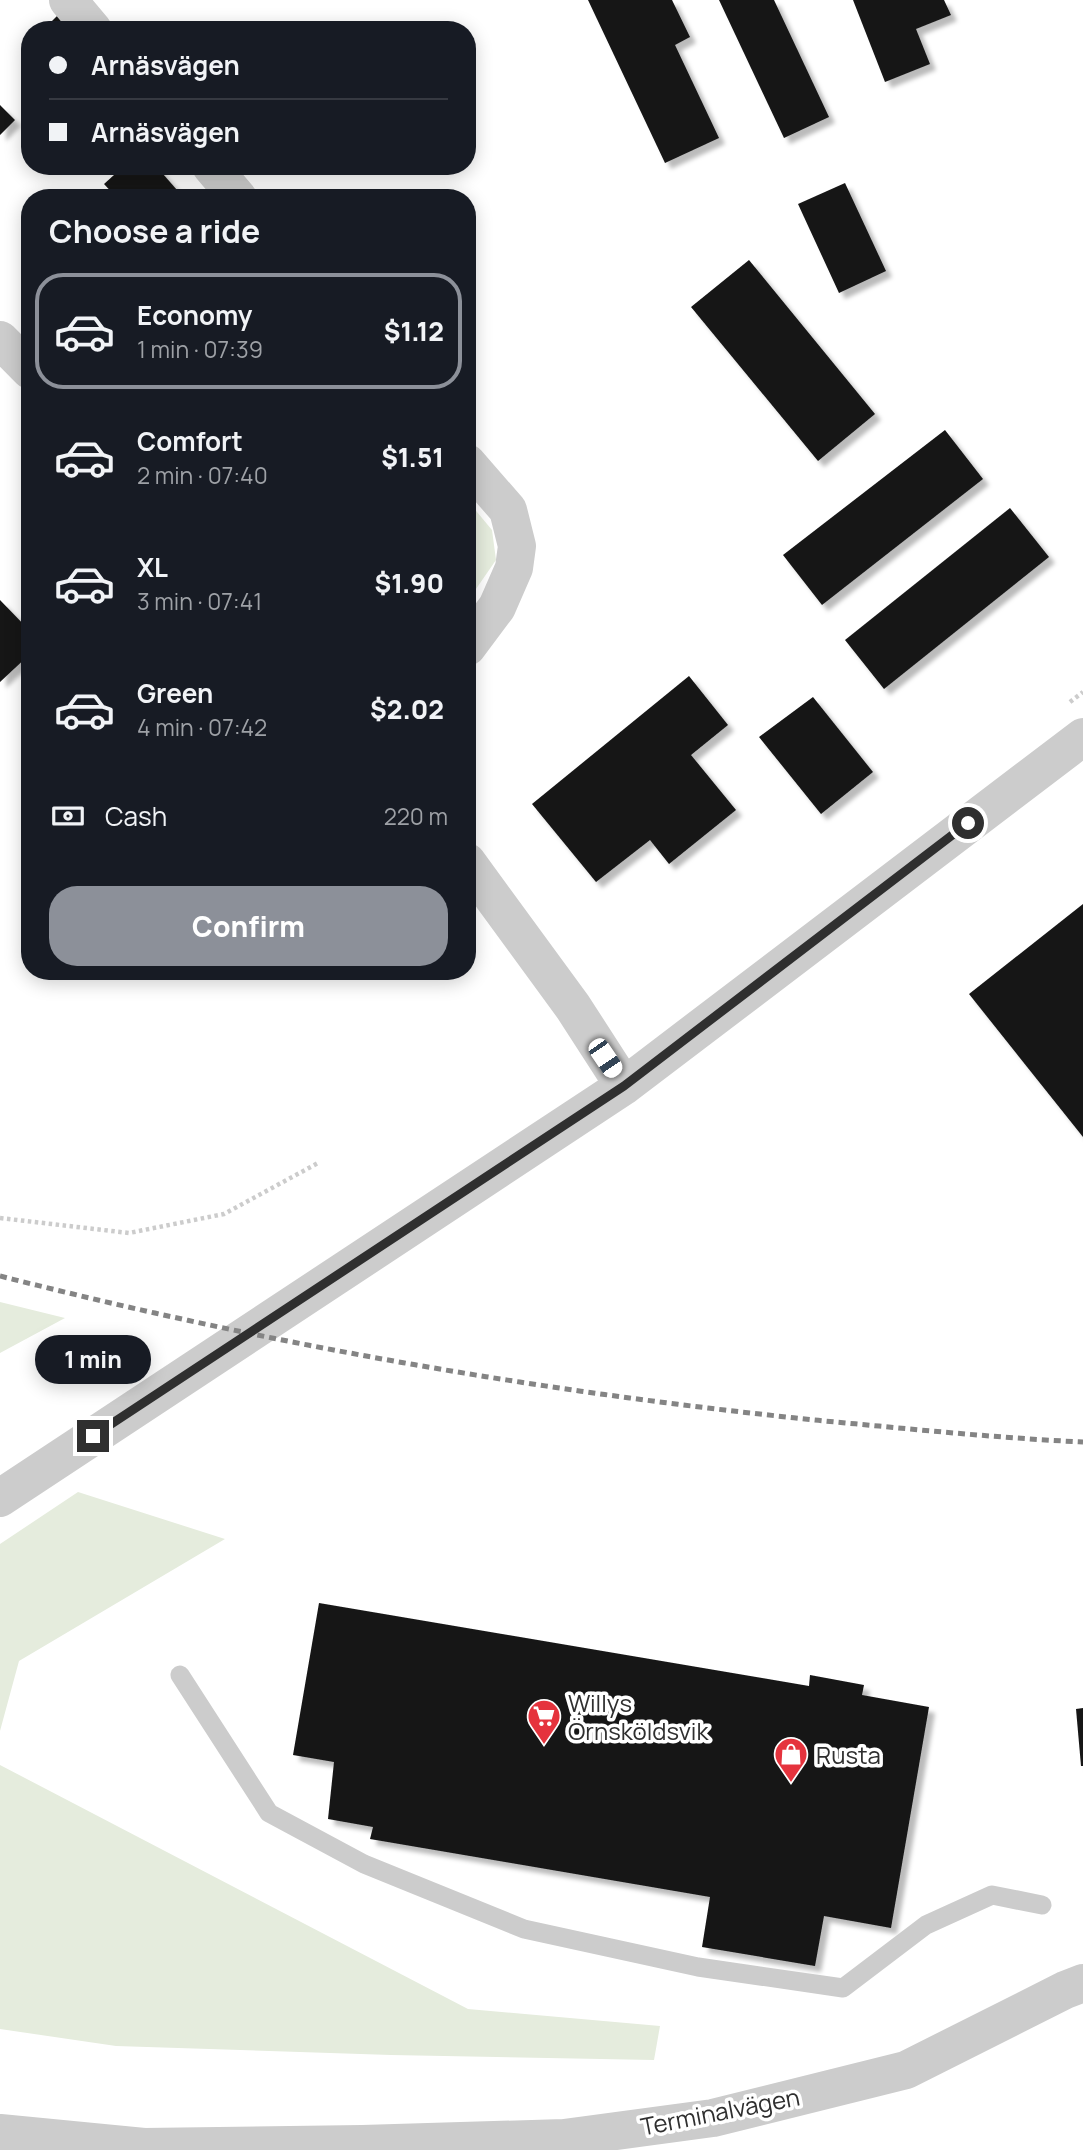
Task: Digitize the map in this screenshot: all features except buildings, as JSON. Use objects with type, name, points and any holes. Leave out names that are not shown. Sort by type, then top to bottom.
[{"type":"street","points":[[68,0],[86,21]]},
{"type":"street","points":[[219,175],[230,189]]},
{"type":"street","points":[[0,340],[21,361]]},
{"type":"street","points":[[476,473],[508,510],[517,546],[514,568],[497,607],[476,635]]},
{"type":"street","points":[[0,1498],[399,1232],[624,1086],[1083,737]]},
{"type":"street","points":[[476,874],[573,1007],[624,1086]]},
{"type":"street","name":"Terminalvägen","points":[[0,2133],[144,2147],[362,2144],[564,2138],[713,2118],[906,2070],[1083,1983]]},
{"type":"lane","points":[[180,1675],[269,1813],[363,1864],[524,1929],[698,1967],[843,1987],[926,1925],[992,1895],[1042,1905]]},
{"type":"path","points":[[0,1218],[129,1233],[224,1214],[318,1163]]},
{"type":"green space","points":[[476,511],[492,530],[496,560],[476,589]]},
{"type":"green space","points":[[0,1302],[65,1318],[0,1353]]},
{"type":"green space","points":[[78,1492],[225,1539],[19,1661],[0,1731],[0,1544]]},
{"type":"green space","points":[[0,1765],[468,2009],[660,2026],[654,2060],[116,2046],[0,2029]]},
{"type":"railway","points":[[0,1276],[204,1324],[513,1381],[721,1410],[986,1436],[1083,1442]]},
{"type":"place","name":"Willys Örnsköldsvik","points":[[544,1746]]},
{"type":"place","name":"Rusta","points":[[791,1784]]},
{"type":"route","points":[[93,1436],[624,1086],[968,823]]}]
